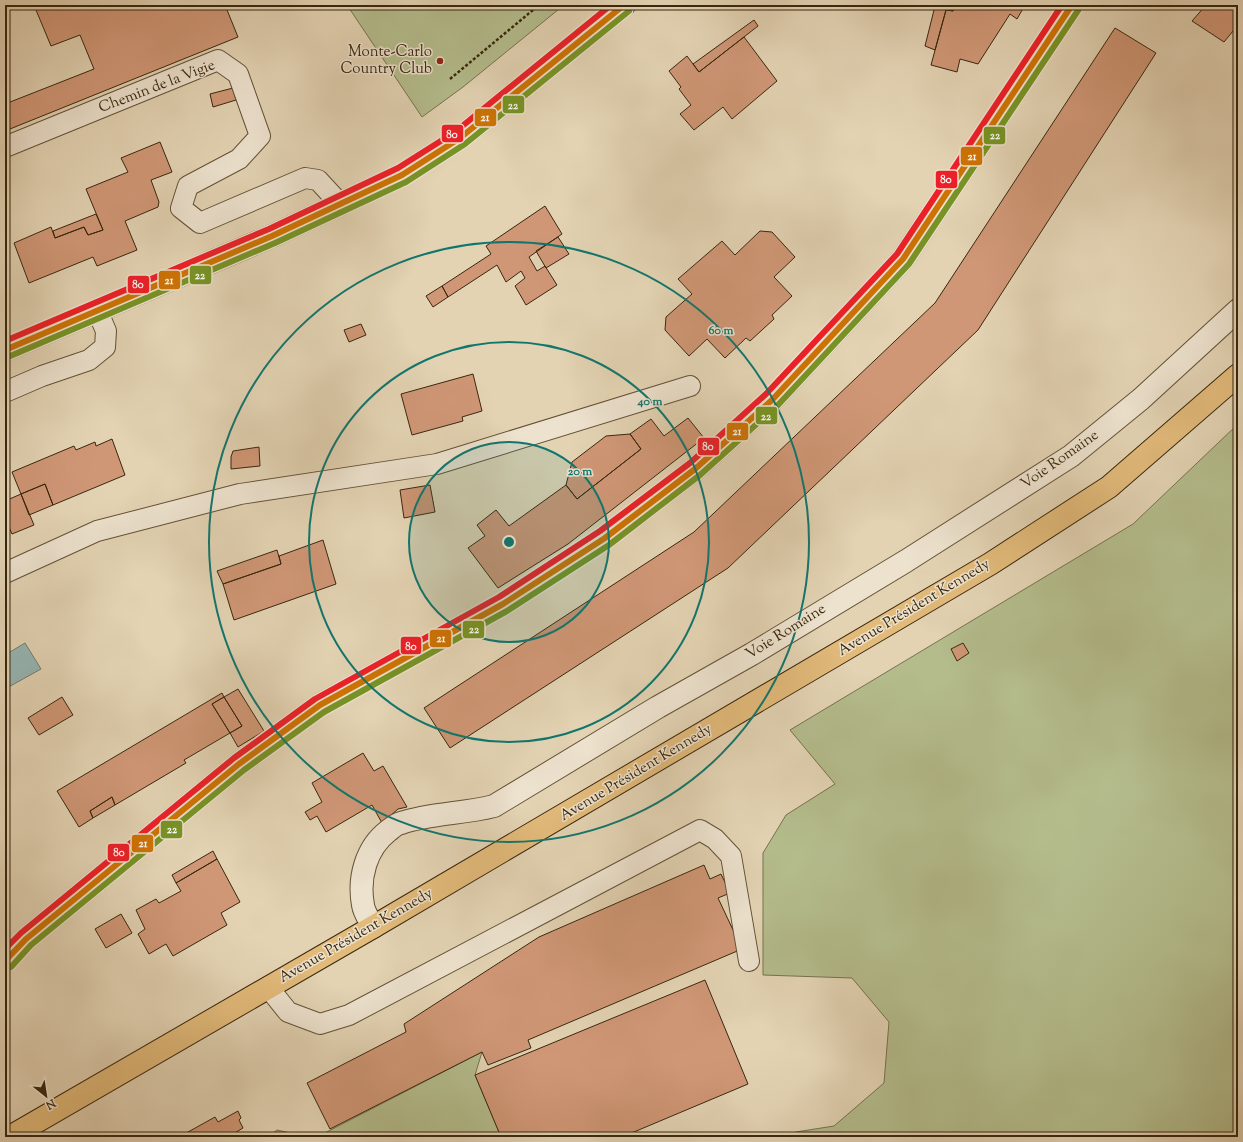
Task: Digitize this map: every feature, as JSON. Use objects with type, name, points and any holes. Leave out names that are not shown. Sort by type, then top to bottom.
[{"type":"main road","points":[[5,350],[272,236],[341,205],[402,175],[460,138],[624,5]]},
{"type":"main road","name":"Avenue Président Kennedy","points":[[10,1137],[373,927],[996,559],[1109,487],[1238,375]]},
{"type":"street","points":[[5,961],[26,939],[252,755],[320,705],[503,604],[605,538],[696,468],[772,400],[903,259],[1072,5]]},
{"type":"street","name":"Voie Romaine","points":[[373,927],[363,907],[361,888],[367,858],[382,836],[399,823],[450,813],[471,812],[494,806],[658,707],[752,654],[906,561],[1071,456],[1147,394],[1238,310]]},
{"type":"lane","name":"Chemin de la Vigie","points":[[5,147],[218,60],[238,74],[260,136],[239,159],[188,186],[181,208],[200,223],[305,178],[318,180],[341,205]]},
{"type":"lane","points":[[5,392],[42,376],[89,360],[105,347],[106,331],[97,310]]},
{"type":"lane","points":[[5,573],[97,531],[240,494],[437,464],[690,386]]},
{"type":"lane","points":[[268,987],[288,1012],[320,1024],[349,1015],[700,830],[715,839],[731,856],[749,961]]},
{"type":"path","points":[[450,79],[539,5]]},
{"type":"green space","name":"Monte-Carlo Country Club","points":[[347,5],[564,5],[463,87],[422,117]]},
{"type":"green space","points":[[1238,424],[1238,1137],[788,1137],[796,1132],[834,1126],[884,1083],[889,1022],[852,978],[763,975],[763,853],[786,815],[835,784],[790,730],[1133,524]]},
{"type":"green space","points":[[482,1052],[475,1075],[501,1137],[317,1137]]},
{"type":"green space","points":[[277,1130],[308,1137],[268,1137]]},
{"type":"water","points":[[25,643],[41,669],[5,689],[5,655]]},
{"type":"building","points":[[49,5],[225,5],[238,37],[5,131],[5,104],[94,69],[80,35],[51,46],[36,10]]},
{"type":"building","points":[[942,5],[957,5],[953,11],[943,9]]},
{"type":"building","points":[[957,5],[1025,5],[1017,19],[1010,14],[978,64],[960,59],[957,72],[931,65],[946,10],[953,11]]},
{"type":"building","points":[[1206,5],[1238,5],[1238,25],[1224,42],[1192,21]]},
{"type":"building","points":[[935,6],[946,10],[935,50],[925,46]]},
{"type":"building","points":[[754,20],[758,26],[699,72],[693,64]]},
{"type":"building","points":[[1115,28],[1156,53],[978,330],[728,568],[450,748],[424,708],[694,532],[935,303]]},
{"type":"building","points":[[744,37],[777,81],[732,119],[723,107],[694,130],[680,114],[691,105],[679,89],[681,87],[669,71],[687,56],[699,72]]},
{"type":"building","points":[[233,88],[236,100],[213,107],[210,94]]},
{"type":"building","points":[[160,142],[172,172],[151,180],[159,202],[158,207],[125,221],[137,250],[97,266],[93,257],[29,283],[14,243],[51,227],[55,238],[84,227],[88,235],[103,230],[86,189],[128,172],[121,158]]},
{"type":"building","points":[[545,206],[562,234],[529,257],[537,271],[545,266],[557,285],[526,305],[515,286],[525,278],[521,271],[506,282],[497,265],[448,297],[442,286],[491,254],[486,246]]},
{"type":"building","points":[[96,214],[103,230],[88,235],[84,227],[55,238],[53,231]]},
{"type":"building","points":[[760,231],[772,232],[795,257],[774,277],[792,296],[772,315],[774,319],[750,341],[746,338],[725,358],[707,339],[689,356],[665,330],[666,317],[692,294],[678,279],[722,241],[735,255]]},
{"type":"building","points":[[558,237],[569,254],[546,268],[536,251]]},
{"type":"building","points":[[442,286],[448,297],[433,307],[426,296]]},
{"type":"building","points":[[361,324],[366,335],[349,342],[344,330]]},
{"type":"building","points":[[473,374],[482,411],[462,417],[463,421],[412,435],[401,394]]},
{"type":"building","points":[[688,418],[704,438],[568,544],[498,588],[468,548],[485,536],[477,525],[496,510],[509,526],[566,485],[577,499],[641,449],[630,434],[651,419],[664,436]]},
{"type":"building","points":[[630,434],[641,449],[577,499],[566,485],[572,462],[606,436]]},
{"type":"building","points":[[112,439],[125,475],[53,505],[45,484],[21,494],[12,472],[74,446],[76,450],[95,442],[96,446]]},
{"type":"building","points":[[259,447],[260,466],[231,469],[231,457],[233,451]]},
{"type":"building","points":[[45,484],[53,505],[29,515],[21,494]]},
{"type":"building","points":[[430,485],[435,512],[404,518],[400,490]]},
{"type":"building","points":[[21,494],[34,525],[12,534],[5,518],[5,501]]},
{"type":"building","points":[[323,540],[336,584],[234,620],[223,584],[281,564],[279,556]]},
{"type":"building","points":[[277,550],[281,564],[223,584],[217,571]]},
{"type":"building","points":[[963,643],[969,653],[957,661],[951,649]]},
{"type":"building","points":[[238,689],[264,731],[238,747],[230,733],[242,726],[224,697]]},
{"type":"building","points":[[222,693],[224,697],[212,704],[230,733],[184,760],[186,763],[115,805],[112,797],[90,811],[93,818],[79,827],[57,791]]},
{"type":"building","points":[[62,697],[73,715],[39,735],[28,718]]},
{"type":"building","points":[[224,697],[242,726],[230,733],[212,704]]},
{"type":"building","points":[[363,753],[374,771],[383,766],[407,807],[398,809],[382,823],[372,805],[326,832],[317,816],[310,820],[305,812],[322,802],[312,783]]},
{"type":"building","points":[[112,797],[115,805],[93,818],[90,811]]},
{"type":"building","points":[[213,851],[217,859],[176,883],[172,875]]},
{"type":"building","points":[[217,859],[240,902],[221,913],[227,925],[173,956],[166,944],[149,954],[138,934],[145,929],[136,910],[156,899],[159,903],[181,891],[176,883]]},
{"type":"building","points":[[704,865],[710,879],[721,874],[730,893],[718,898],[742,949],[528,1040],[531,1048],[488,1065],[482,1052],[330,1129],[307,1083],[406,1032],[404,1024],[539,937]]},
{"type":"building","points":[[121,914],[132,933],[106,948],[95,929]]},
{"type":"building","points":[[705,980],[748,1084],[622,1137],[501,1137],[475,1075]]},
{"type":"building","points":[[238,1111],[241,1118],[239,1120],[243,1128],[228,1137],[179,1137],[215,1117],[218,1122]]},
{"type":"transit line","name":"80","points":[[5,341],[269,229],[398,168],[455,132],[611,5]]},
{"type":"transit line","name":"21","points":[[5,350],[272,236],[402,175],[460,138],[624,5]]},
{"type":"transit line","name":"80","points":[[5,949],[21,933],[234,758],[315,699],[499,597],[600,531],[690,463],[766,394],[897,254],[1062,5]]},
{"type":"transit line","name":"21","points":[[5,961],[26,939],[239,764],[320,705],[503,604],[605,538],[695,469],[772,400],[903,259],[1072,5]]},
{"type":"transit line","name":"22","points":[[11,967],[31,945],[244,770],[324,712],[507,611],[609,545],[700,475],[778,405],[909,264],[1079,9]]},
{"type":"transit line","name":"22","points":[[8,357],[275,243],[406,182],[465,144],[629,11]]},
{"type":"place","name":"Monte-Carlo Country Club","points":[[440,61]]}]
